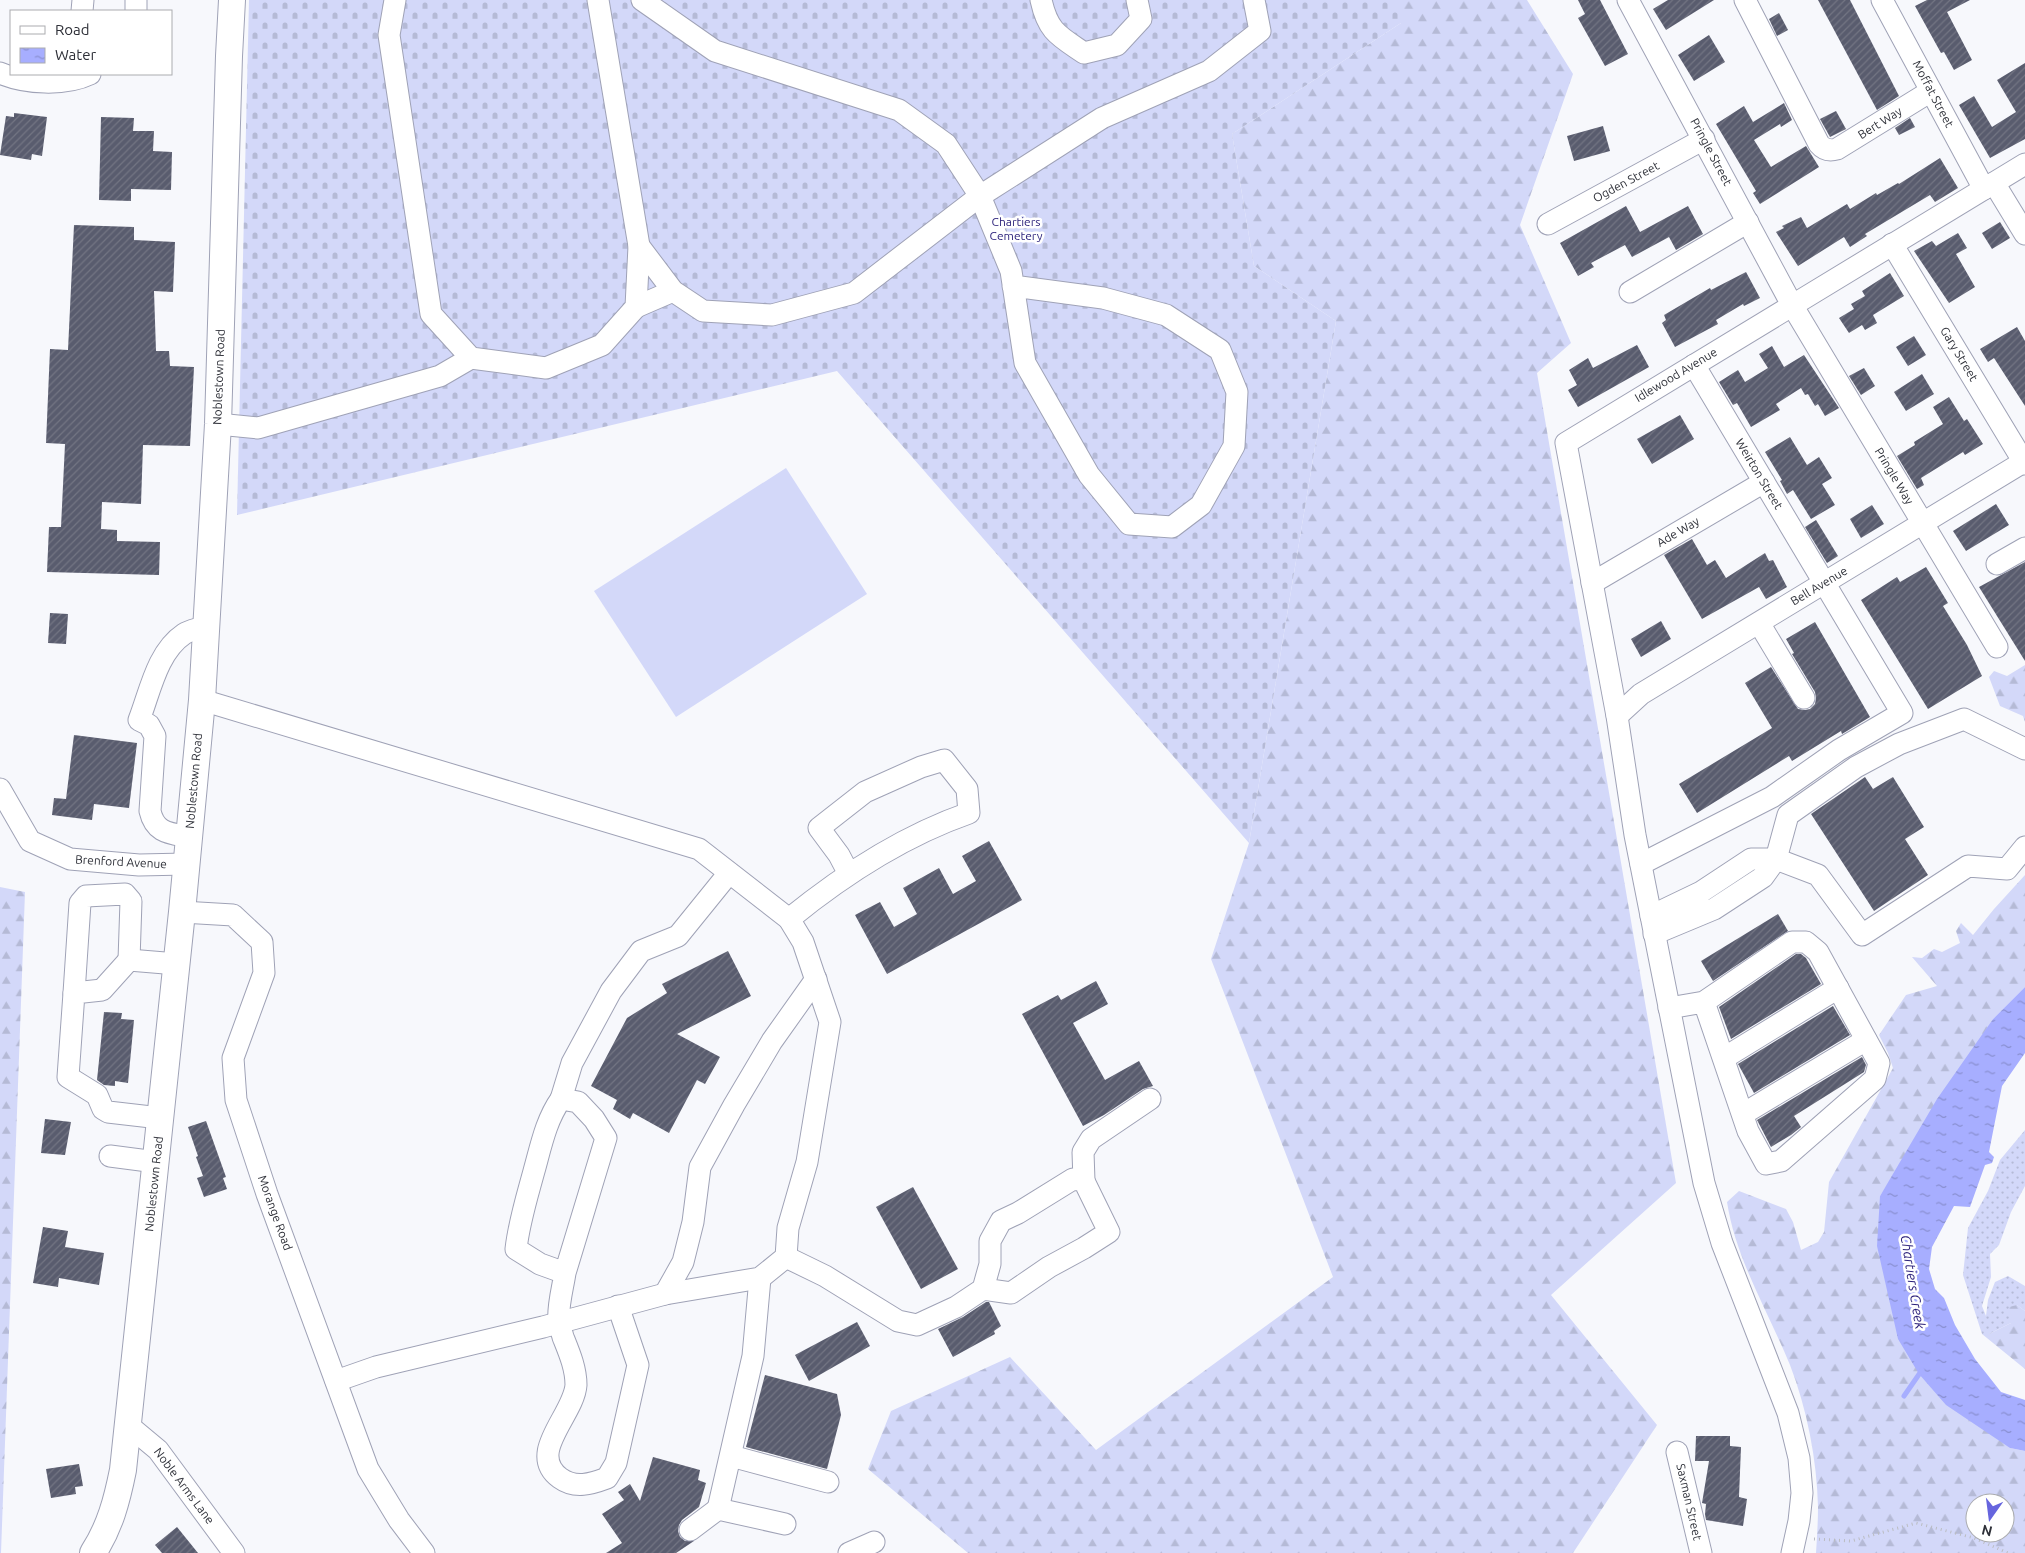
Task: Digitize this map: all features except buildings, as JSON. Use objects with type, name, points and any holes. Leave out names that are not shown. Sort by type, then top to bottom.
[{"type":"main road","name":"Noblestown Road","points":[[94,1553],[109,1524],[117,1502],[124,1470],[202,700],[218,424],[232,0]]},
{"type":"street","points":[[395,0],[390,36],[431,314],[471,358]]},
{"type":"street","points":[[598,0],[639,246],[636,307]]},
{"type":"street","points":[[642,0],[715,51],[899,110],[946,144],[980,196],[1011,272],[1013,286],[1026,363],[1089,476],[1129,524],[1172,526],[1201,505],[1234,446],[1237,392],[1220,350],[1166,315],[1103,298],[1013,286]]},
{"type":"street","points":[[1041,0],[1053,32],[1084,53],[1117,45],[1141,19],[1137,0]]},
{"type":"street","points":[[639,246],[673,291],[703,311],[772,315],[854,293],[980,196],[1102,118],[1208,72],[1260,31],[1254,0]]},
{"type":"street","name":"Pringle Street","points":[[1628,0],[1792,305]]},
{"type":"street","name":"Bert Way","points":[[1745,0],[1818,144],[1827,150],[1837,149],[1931,91]]},
{"type":"street","name":"Moffat Street","points":[[1882,0],[1931,91],[1989,186],[2025,234]]},
{"type":"street","points":[[0,73],[28,80],[52,81],[84,75]]},
{"type":"street","name":"Ogden Street","points":[[1548,224],[1704,139]]},
{"type":"street","name":"Idlewood Avenue","points":[[1794,1545],[1800,1522],[1802,1493],[1799,1458],[1788,1413],[1722,1243],[1704,1182],[1641,864],[1617,716],[1566,442],[2025,164]]},
{"type":"street","points":[[1630,292],[1748,222]]},
{"type":"street","name":"Gary Street","points":[[1892,244],[2025,462]]},
{"type":"street","points":[[218,424],[258,428],[440,376],[471,358],[546,368],[602,345],[636,307],[673,291]]},
{"type":"street","name":"Pringle Way","points":[[1792,305],[1997,647]]},
{"type":"street","name":"Weirton Street","points":[[1641,864],[1772,797],[1839,750],[1902,713],[1694,365]]},
{"type":"street","name":"Bell Avenue","points":[[1617,716],[1641,694],[2025,462]]},
{"type":"street","name":"Ade Way","points":[[1592,582],[1764,482]]},
{"type":"street","points":[[1997,564],[2025,548]]},
{"type":"street","points":[[1759,623],[1804,698]]},
{"type":"street","points":[[189,837],[163,832],[152,822],[150,811],[155,736],[149,725],[139,720],[163,657],[185,633],[206,626]]},
{"type":"street","points":[[202,700],[699,849],[789,919],[803,942],[830,1022],[807,1162],[788,1228],[786,1257],[760,1278],[665,1294],[376,1367],[336,1381]]},
{"type":"street","points":[[1776,859],[1788,815],[1856,767],[1899,744],[1964,719],[2025,749]]},
{"type":"street","points":[[789,919],[826,888],[849,874],[884,852],[935,824],[969,813],[967,789],[944,760],[921,767],[865,792],[819,828],[839,855],[849,874]]},
{"type":"street","name":"Brenford Avenue","points":[[0,789],[30,841],[70,859],[139,864],[186,864]]},
{"type":"street","points":[[1653,925],[1751,859],[1776,859],[1818,875],[1862,935],[1968,866],[2007,869],[2025,847]]},
{"type":"street","points":[[565,1273],[540,1264],[516,1249],[518,1228],[543,1138],[553,1110],[561,1099],[572,1062],[611,991],[641,951],[678,936],[729,872]]},
{"type":"street","points":[[74,993],[102,990],[129,960],[131,901],[125,894],[86,896],[80,903],[68,1077],[97,1095],[103,1109],[108,1112],[160,1118]]},
{"type":"street","name":"Morange Road","points":[[182,912],[233,915],[262,942],[264,974],[233,1058],[236,1100],[267,1194],[368,1469],[398,1520],[424,1553]]},
{"type":"street","points":[[1669,1008],[1704,1002],[1792,942],[1806,942],[1818,952],[1878,1063],[1874,1078],[1781,1161],[1766,1164],[1748,1131],[1704,1002]]},
{"type":"street","points":[[129,960],[176,964]]},
{"type":"street","points":[[665,1294],[682,1262],[693,1222],[700,1167],[767,1049],[816,979]]},
{"type":"street","points":[[1724,1058],[1838,988]]},
{"type":"street","points":[[1743,1114],[1866,1040]]},
{"type":"street","points":[[561,1099],[578,1102],[594,1119],[606,1138],[565,1273],[558,1322],[574,1365],[576,1384],[573,1400],[549,1445],[547,1460],[560,1478],[578,1485],[607,1478],[616,1463],[634,1383],[638,1365],[618,1306]]},
{"type":"street","points":[[983,1289],[1011,1293],[1049,1267],[1109,1232],[1084,1181],[1083,1152],[1091,1139],[1150,1099]]},
{"type":"street","points":[[110,1156],[156,1162]]},
{"type":"street","points":[[786,1257],[826,1276],[898,1321],[917,1325],[956,1307],[983,1289],[990,1264],[990,1241],[1001,1221],[1018,1213],[1073,1179],[1084,1181]]},
{"type":"street","points":[[690,1530],[718,1509],[753,1356],[760,1278]]},
{"type":"street","name":"Noble Arms Lane","points":[[128,1425],[158,1450],[234,1553]]},
{"type":"street","name":"Saxman Street","points":[[1677,1452],[1701,1553]]},
{"type":"street","points":[[731,1456],[828,1482]]},
{"type":"street","points":[[718,1509],[785,1524]]},
{"type":"street","points":[[849,1553],[874,1542]]},
{"type":"path","points":[[1794,1545],[1851,1542],[1916,1523],[1974,1538],[2008,1553]]},
{"type":"green space","name":"Chartiers Cemetery","points":[[249,0],[1401,0],[1401,23],[1232,134],[1254,266],[1336,321],[1249,843],[837,371],[237,515]]},
{"type":"green space","points":[[1401,0],[1527,0],[1573,74],[1520,225],[1571,343],[1537,373],[1676,1183],[1551,1295],[1657,1425],[1573,1553],[968,1553],[868,1469],[891,1411],[1010,1357],[1096,1450],[1333,1277],[1211,959],[1249,843],[1336,321],[1254,266],[1232,134],[1401,23]]},
{"type":"green space","points":[[786,468],[867,594],[676,717],[594,591]]},
{"type":"green space","points":[[2025,665],[2025,722],[2023,716],[2000,706],[1989,677],[1994,671],[2007,676]]},
{"type":"green space","points":[[2025,875],[2025,987],[1993,1019],[1880,1196],[2010,1448],[2025,1451],[2025,1553],[1816,1553],[1818,1513],[1816,1471],[1806,1417],[1790,1365],[1745,1265],[1731,1223],[1727,1202],[1739,1191],[1786,1209],[1793,1222],[1801,1250],[1818,1242],[1824,1232],[1829,1182],[1893,1068],[1879,1035],[1906,995],[1937,986],[1912,957],[1922,958],[1934,949],[1942,952],[1960,943],[1956,931],[1961,923],[1973,935]]},
{"type":"green space","points":[[0,887],[25,892],[1,1553],[0,1553]]},
{"type":"green space","points":[[2025,1130],[2025,1186],[2011,1212],[1999,1245],[1990,1254],[1991,1277],[1982,1306],[1986,1316],[1988,1300],[1995,1282],[2008,1276],[2025,1286],[2025,1311],[2017,1305],[2011,1323],[1989,1334],[1982,1334],[1963,1275],[1968,1228],[1988,1191],[2000,1160]]},
{"type":"green space","points":[[2017,1305],[2025,1311],[2025,1369],[1982,1334],[1989,1334],[2011,1323],[2009,1307]]},
{"type":"water","name":"Chartiers Creek","points":[[2025,987],[2025,1053],[2002,1086],[1989,1152],[1994,1157],[1992,1163],[1985,1165],[1970,1207],[1954,1206],[1932,1247],[1929,1269],[1935,1289],[1944,1298],[1955,1325],[1975,1359],[2001,1392],[2025,1400],[2025,1451],[2010,1448],[1946,1405],[1919,1374],[1898,1339],[1877,1246],[1880,1196],[1937,1099],[1993,1019]]},
{"type":"waterway","points":[[1904,1396],[1922,1370]]}]
